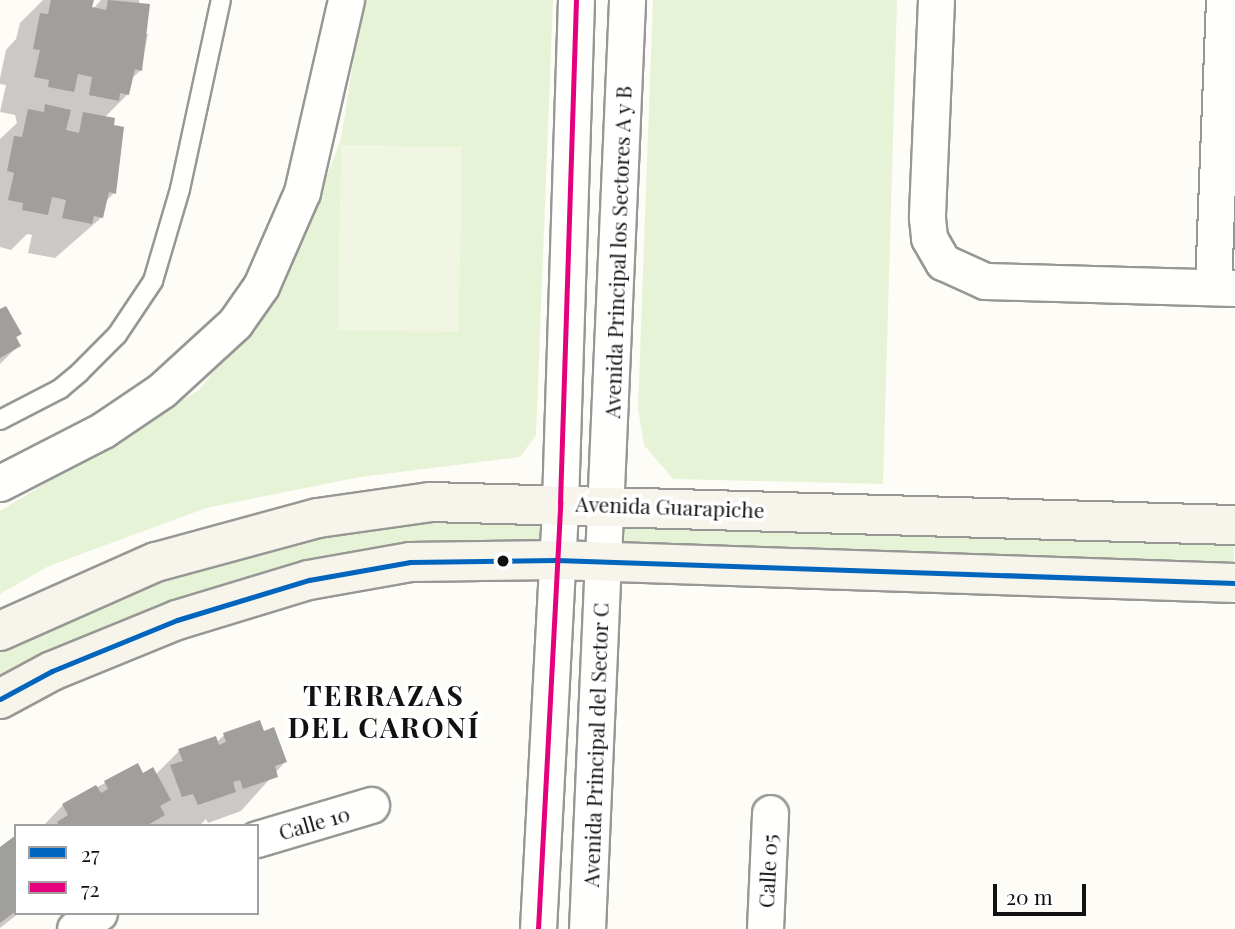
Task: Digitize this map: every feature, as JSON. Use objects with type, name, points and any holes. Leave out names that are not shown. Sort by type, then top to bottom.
[{"type":"street","points":[[0,483],[103,430],[162,390],[235,323],[261,286],[302,192],[346,0]]},
{"type":"street","points":[[538,929],[559,503],[576,0]]},
{"type":"street","name":"Avenida Principal los Sectores A y B","points":[[603,561],[627,0]]},
{"type":"street","points":[[936,0],[927,218],[929,238],[943,262],[985,281],[1224,287],[1224,0]]},
{"type":"street","name":"Avenida Guarapiche","points":[[0,631],[156,562],[318,518],[430,502],[606,504],[1235,525]]},
{"type":"street","points":[[0,699],[119,641],[309,580],[410,562],[556,559],[1235,583]]},
{"type":"street","name":"Avenida Principal del Sector C","points":[[587,929],[603,561]]},
{"type":"street","name":"Calle 10","points":[[259,838],[371,805]]},
{"type":"street","name":"Calle 05","points":[[765,929],[770,813]]},
{"type":"street","points":[[75,929],[96,915]]},
{"type":"lane","points":[[0,420],[60,389],[80,372],[117,335],[153,281],[180,189],[221,0]]},
{"type":"green space","points":[[363,0],[553,0],[536,435],[520,457],[360,477],[206,508],[49,566],[0,594],[0,511],[199,390],[286,281],[341,139]]},
{"type":"green space","points":[[653,0],[897,0],[883,484],[673,479],[644,445],[638,409]]},
{"type":"green space","points":[[341,145],[462,147],[459,332],[338,330]]},
{"type":"green space","points":[[559,503],[556,560],[410,562],[0,699],[0,631],[245,537]]},
{"type":"green space","points":[[606,504],[1235,526],[1233,583],[604,561]]},
{"type":"building","points":[[51,0],[94,0],[92,7],[106,10],[108,0],[150,4],[142,71],[135,69],[129,95],[120,93],[119,101],[89,95],[92,77],[78,74],[74,92],[48,87],[49,80],[34,77],[40,50],[33,49],[40,13],[48,14]]},
{"type":"building","points":[[45,104],[71,110],[66,130],[79,133],[83,112],[115,118],[114,125],[124,127],[116,194],[109,192],[103,218],[94,216],[92,224],[62,218],[66,200],[52,197],[48,215],[22,210],[23,203],[8,200],[14,173],[7,171],[14,136],[22,137],[28,109],[44,112]]},
{"type":"building","points":[[6,306],[22,334],[16,337],[21,346],[0,358],[0,309]]},
{"type":"building","points":[[260,720],[264,731],[274,727],[287,762],[275,766],[278,777],[243,789],[240,780],[233,782],[236,792],[198,805],[193,794],[182,797],[170,765],[183,761],[178,749],[216,736],[219,745],[226,742],[223,733]]},
{"type":"building","points":[[138,763],[143,773],[153,767],[171,800],[160,806],[165,815],[149,824],[58,824],[57,822],[68,815],[62,804],[96,785],[101,793],[108,789],[104,781]]},
{"type":"building","points":[[14,836],[14,912],[0,923],[0,847]]},
{"type":"transit line","name":"72","points":[[538,929],[560,503],[576,0]]},
{"type":"transit line","name":"27","points":[[0,699],[52,671],[177,620],[309,580],[410,562],[556,560],[1235,583]]},
{"type":"district","name":"TERRAZAS DEL CARONÍ","points":[[384,711]]}]
